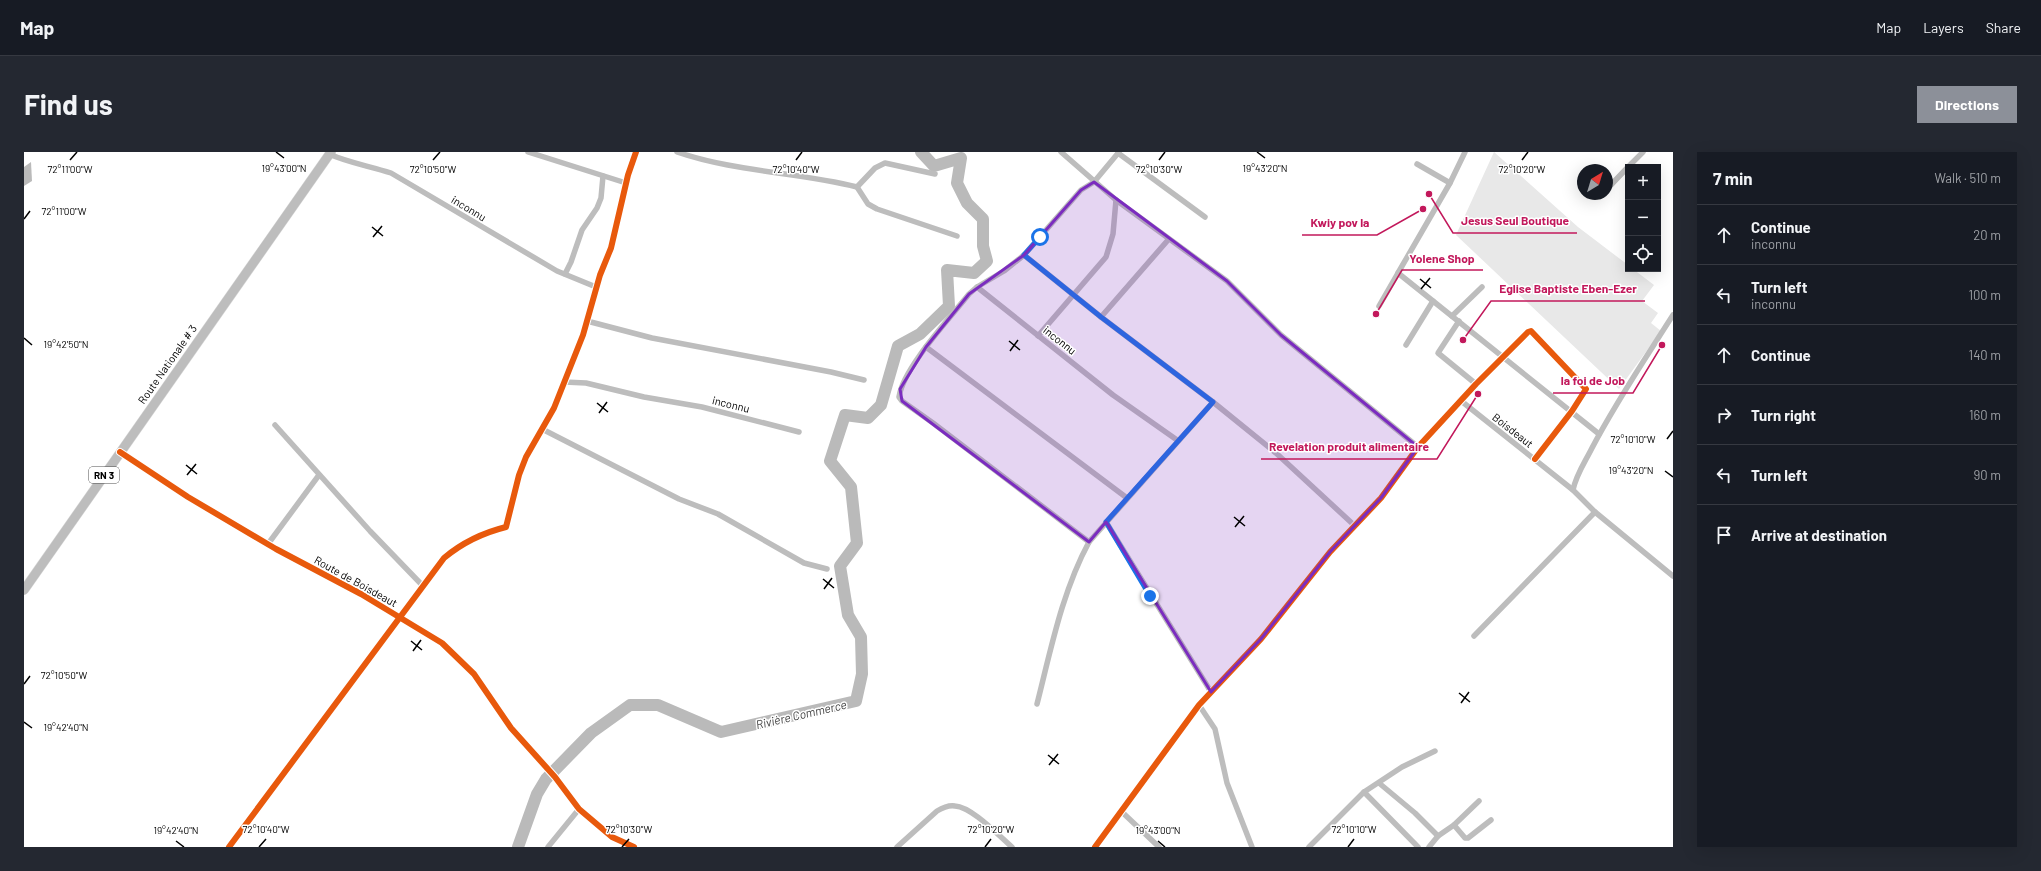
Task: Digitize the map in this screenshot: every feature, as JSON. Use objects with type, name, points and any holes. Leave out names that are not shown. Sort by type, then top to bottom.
[{"type":"main road","name":"Route Nationale # 3","points":[[24,590],[330,153]]},
{"type":"street","points":[[528,152],[626,184]]},
{"type":"street","points":[[230,847],[444,558],[459,545],[485,532],[506,527],[519,475],[526,457],[554,408],[587,321],[596,287],[611,248],[626,184],[636,152]]},
{"type":"street","points":[[677,152],[696,159],[740,168],[841,183],[857,188],[868,204],[877,209],[957,236]]},
{"type":"street","points":[[1061,152],[1116,200],[1168,240],[1227,281],[1281,335],[1418,447]]},
{"type":"street","points":[[1379,306],[1450,183],[1465,152]]},
{"type":"street","points":[[1631,164],[1643,152]]},
{"type":"street","name":"inconnu","points":[[330,153],[345,162],[369,166],[406,181],[564,274],[596,287]]},
{"type":"street","points":[[1089,542],[902,401],[899,397],[900,390],[926,347],[969,294],[977,287],[1004,271],[1024,255],[1081,190],[1094,182],[1118,153],[1205,217]]},
{"type":"street","points":[[857,188],[875,168],[884,163],[935,174]]},
{"type":"street","points":[[1417,164],[1450,183]]},
{"type":"street","points":[[1613,183],[1625,170]]},
{"type":"street","points":[[564,274],[571,262],[582,230],[597,208],[601,198],[603,176]]},
{"type":"street","points":[[1038,336],[1110,250],[1116,200]]},
{"type":"street","points":[[1101,317],[1168,240]]},
{"type":"street","points":[[1024,255],[1101,317],[1213,402],[1276,454],[1355,526]]},
{"type":"street","points":[[1398,273],[1599,434]]},
{"type":"street","name":"inconnu","points":[[977,287],[1113,395],[1177,440]]},
{"type":"street","points":[[1452,316],[1482,287]]},
{"type":"street","points":[[1406,345],[1433,301]]},
{"type":"street","points":[[1573,490],[1575,480],[1599,434],[1637,370],[1673,315]]},
{"type":"street","points":[[587,321],[652,338],[831,372],[864,380]]},
{"type":"street","points":[[1459,322],[1438,353],[1476,384]]},
{"type":"street","points":[[1095,847],[1122,812],[1198,705],[1261,639],[1330,552],[1381,498],[1418,447],[1460,400],[1528,332],[1531,332],[1586,390],[1572,411],[1535,459]]},
{"type":"street","points":[[926,347],[1127,498]]},
{"type":"street","name":"inconnu","points":[[564,382],[586,383],[632,395],[702,407],[799,432]]},
{"type":"street","name":"Boisdeaut","points":[[1460,400],[1573,490],[1595,512],[1673,576]]},
{"type":"street","points":[[1037,704],[1068,589],[1076,567],[1089,542],[1177,440],[1213,402]]},
{"type":"street","points":[[275,425],[319,475],[423,586]]},
{"type":"street","points":[[542,430],[679,499],[718,514],[804,563],[827,569]]},
{"type":"street","name":"Route de Boisdeaut","points":[[120,452],[188,497],[268,544],[360,594],[442,643],[474,674],[511,728],[546,769],[555,777],[579,809],[612,837],[634,847]]},
{"type":"street","points":[[268,544],[319,475]]},
{"type":"street","points":[[1474,636],[1595,512]]},
{"type":"street","points":[[1106,522],[1211,692]]},
{"type":"street","points":[[1198,705],[1215,729],[1227,783],[1252,847]]},
{"type":"street","points":[[1309,847],[1364,792],[1402,767],[1435,751]]},
{"type":"street","points":[[1379,783],[1415,813],[1438,836]]},
{"type":"street","points":[[1364,792],[1418,847]]},
{"type":"street","points":[[1429,847],[1438,836],[1454,825],[1479,800]]},
{"type":"street","points":[[896,847],[937,811],[943,808],[956,806],[970,812],[1012,847]]},
{"type":"street","points":[[548,847],[579,809]]},
{"type":"street","points":[[1122,812],[1159,847]]},
{"type":"street","points":[[1454,825],[1465,838],[1468,838],[1491,820]]},
{"type":"highlighted area","points":[[1094,182],[1227,281],[1281,335],[1418,447],[1381,498],[1330,552],[1261,639],[1211,692],[1106,522],[1089,542],[902,401],[900,389],[926,347],[969,294],[1024,255],[1081,190]]},
{"type":"shaded area","points":[[1494,152],[1578,227],[1625,263],[1625,272],[1637,272],[1654,285],[1642,301],[1658,313],[1651,323],[1661,331],[1619,389],[1456,235]]},
{"type":"shaded area","points":[[31,162],[32,181],[24,186],[24,167]]},
{"type":"waterway","name":"Rivière Commerce","points":[[518,847],[537,794],[546,779],[591,733],[630,705],[658,705],[721,732],[856,701],[862,674],[861,637],[848,615],[840,566],[857,543],[851,487],[830,461],[845,415],[868,418],[881,405],[898,346],[920,334],[949,306],[947,270],[974,273],[987,261],[983,246],[983,219],[967,203],[957,183],[961,158],[934,166],[921,152]]},
{"type":"cycle path","points":[[229,847],[444,558],[458,547],[473,539],[506,527],[519,475],[526,457],[554,408],[583,335],[600,275],[611,248],[628,175],[636,152]]},
{"type":"cycle path","points":[[1095,847],[1199,705],[1261,639],[1330,552],[1381,498],[1418,447],[1476,384],[1528,332],[1531,331],[1586,389],[1572,411],[1535,459]]},
{"type":"cycle path","points":[[120,452],[188,497],[276,549],[361,594],[442,643],[474,674],[511,728],[555,777],[579,809],[612,837],[634,847]]},
{"type":"place","name":"Jesus Seul Boutique","points":[[1429,194]]},
{"type":"place","name":"Kwiy pov la","points":[[1423,209]]},
{"type":"place","name":"Yolene Shop","points":[[1376,314]]},
{"type":"place","name":"Eglise Baptiste Eben-Ezer","points":[[1463,340]]},
{"type":"place","name":"la foi de Job","points":[[1662,345]]},
{"type":"place","name":"Revelation produit alimentaire","points":[[1478,394]]},
{"type":"route","points":[[1040,237],[1024,255],[1101,317],[1213,402],[1177,440],[1173,447],[1106,522],[1150,596]]}]
